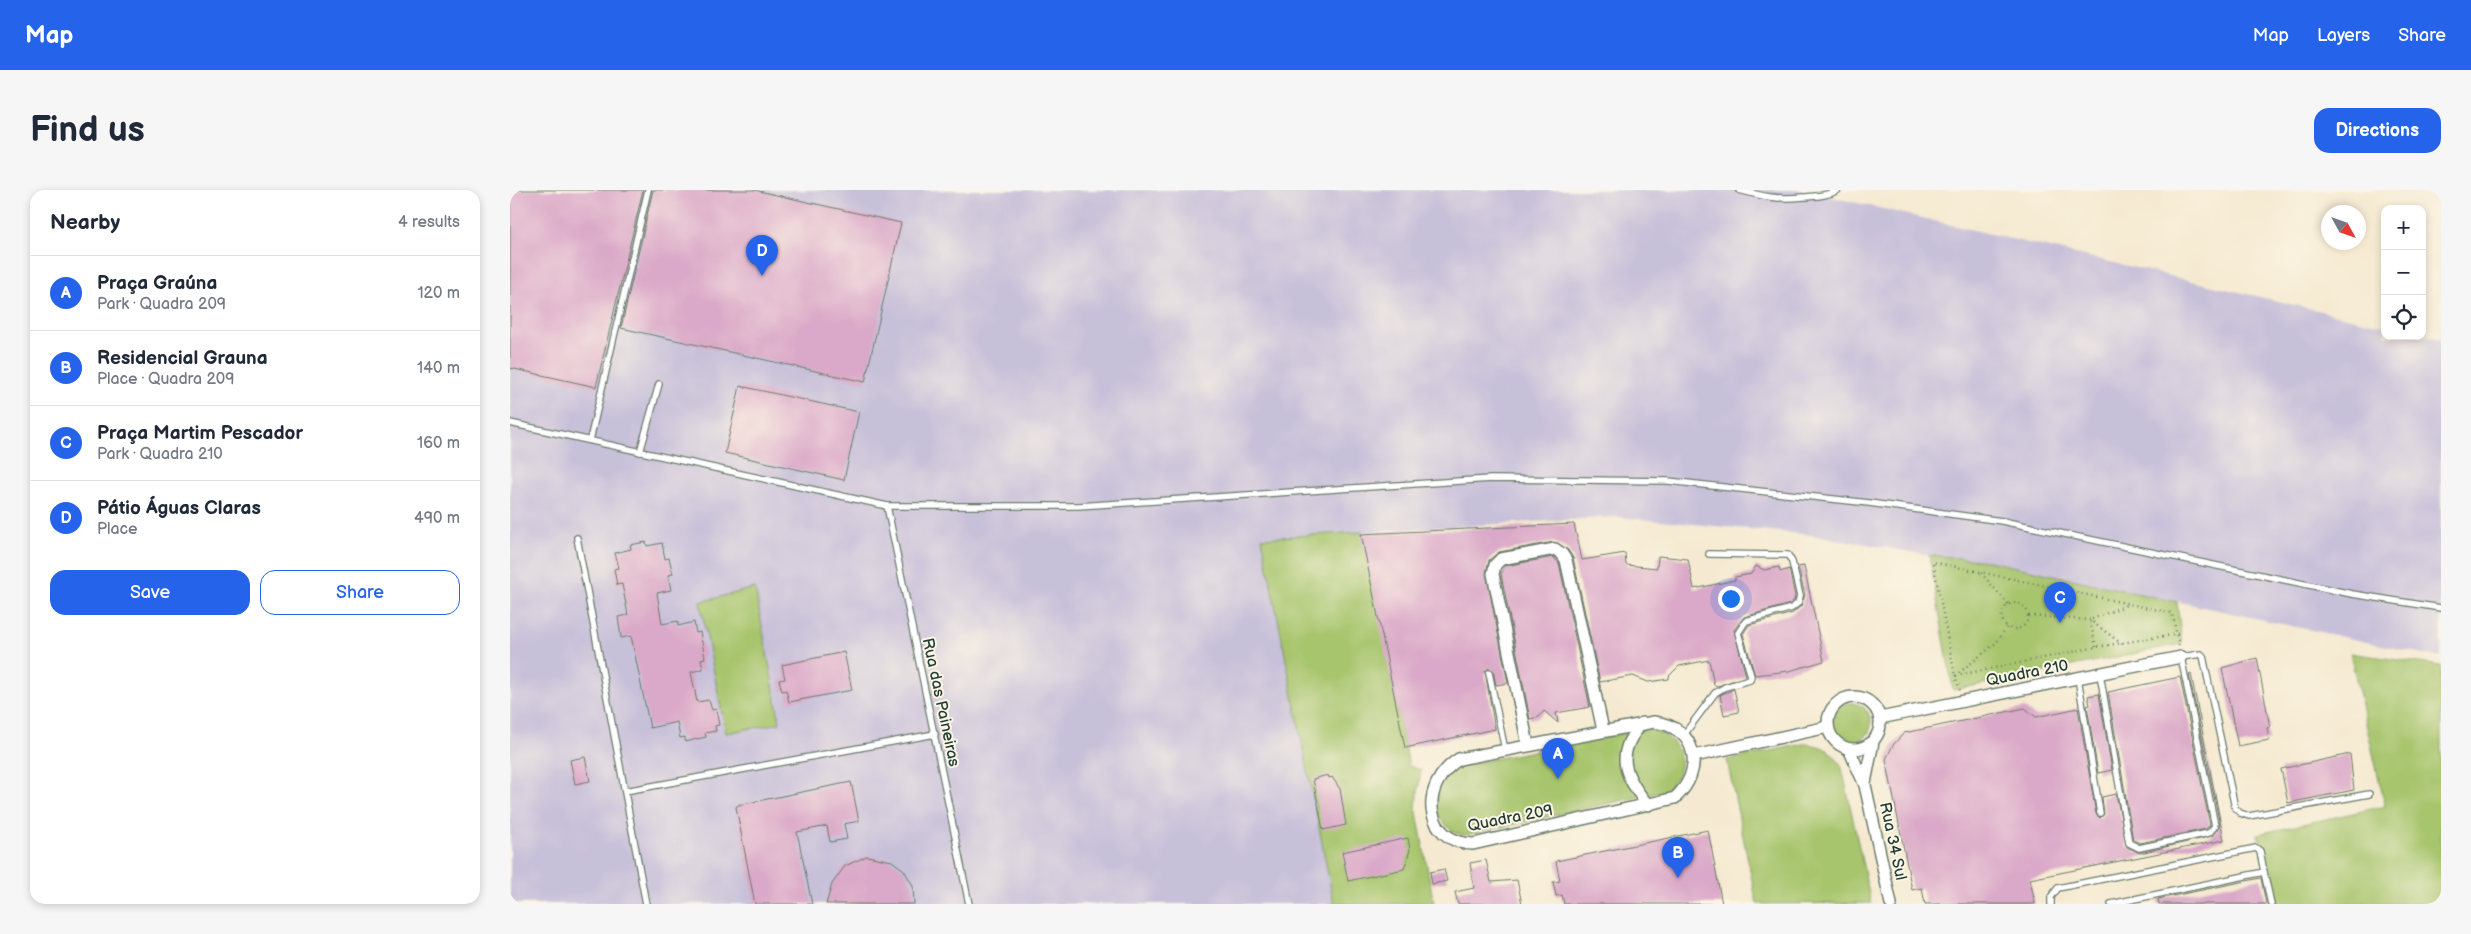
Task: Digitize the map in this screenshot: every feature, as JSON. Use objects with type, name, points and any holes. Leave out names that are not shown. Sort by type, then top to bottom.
[{"type":"street","points":[[1528,745],[1493,574],[1495,565],[1501,559],[1555,549],[1566,560],[1603,730]]},
{"type":"street","name":"Quadra 210","points":[[1880,718],[2180,657]]},
{"type":"street","points":[[1854,696],[1871,702],[1880,718],[1880,726],[1873,742],[1866,747],[1849,749],[1835,742],[1828,727],[1831,709],[1837,702],[1854,696]]},
{"type":"street","name":"Quadra 209","points":[[1642,723],[1663,723],[1674,728],[1683,736],[1694,756],[1690,779],[1684,790],[1674,798],[1473,844],[1462,843],[1452,839],[1439,825],[1432,808],[1432,791],[1437,780],[1450,765],[1459,759],[1642,723]]},
{"type":"street","points":[[1642,723],[1633,733],[1627,747],[1626,763],[1628,779],[1648,804]]},
{"type":"street","points":[[1694,756],[1828,727]]},
{"type":"street","name":"Rua 34 Sul","points":[[1865,785],[1873,742]]},
{"type":"street","name":"Rua 34 Sul","points":[[1849,749],[1865,785],[1891,904]]},
{"type":"lane","points":[[590,440],[648,190]]},
{"type":"lane","points":[[1739,190],[1785,200],[1819,197],[1838,190]]},
{"type":"lane","points":[[640,452],[659,384]]},
{"type":"lane","points":[[510,423],[887,506],[1078,506],[1491,479],[1668,481],[1869,503],[2002,522],[2352,594],[2441,608]]},
{"type":"lane","name":"Rua das Paineiras","points":[[887,506],[969,904]]},
{"type":"lane","points":[[577,538],[646,904]]},
{"type":"lane","points":[[1683,736],[1715,693],[1725,687],[1750,680],[1751,676],[1738,633],[1746,621],[1792,608],[1798,603],[1800,596],[1792,562],[1788,555],[1709,554]]},
{"type":"lane","points":[[2100,674],[2129,843],[2139,848],[2209,833],[2215,826],[2180,657],[2200,654],[2205,660],[2235,808],[2240,813],[2249,816],[2369,794]]},
{"type":"lane","points":[[1489,673],[1505,750]]},
{"type":"lane","points":[[2078,678],[2100,813]]},
{"type":"lane","points":[[625,791],[935,734]]},
{"type":"lane","points":[[2051,904],[2051,897],[2058,888],[2256,848],[2260,851],[2272,904]]},
{"type":"lane","points":[[2111,904],[2264,872]]},
{"type":"path","points":[[1963,701],[1955,676],[1933,562],[2172,613],[2178,634],[2180,657]]},
{"type":"path","points":[[1980,572],[2008,604]]},
{"type":"path","points":[[2007,627],[2018,629],[2024,626],[2029,616],[2028,610],[2019,603],[2008,604]]},
{"type":"path","points":[[2029,616],[2090,620],[2131,603]]},
{"type":"path","points":[[2007,627],[2001,615],[2008,604]]},
{"type":"path","points":[[2090,620],[2122,644]]},
{"type":"path","points":[[2090,620],[2096,647]]},
{"type":"path","points":[[1955,676],[1996,643],[2007,627]]},
{"type":"path","points":[[1955,676],[2096,647],[2178,634]]},
{"type":"shaded area","points":[[510,190],[1802,190],[2381,325],[2381,340],[2426,340],[2426,336],[2441,339],[2441,658],[1988,561],[1929,555],[1813,535],[1617,517],[1262,538],[1334,904],[510,904]]},
{"type":"green space","points":[[1362,532],[1409,766],[1421,770],[1416,807],[1434,904],[1334,904],[1262,538]]},
{"type":"green space","points":[[1929,555],[1988,561],[2177,602],[2182,644],[1953,690]]},
{"type":"green space","points":[[755,588],[780,723],[726,733],[700,602]]},
{"type":"green space","points":[[2350,653],[2441,666],[2441,901],[2426,904],[2273,904],[2258,834],[2385,806]]},
{"type":"green space","points":[[1855,703],[1862,706],[1868,712],[1871,723],[1870,731],[1862,740],[1855,743],[1847,743],[1840,740],[1832,731],[1831,719],[1834,712],[1843,704]]},
{"type":"green space","points":[[1646,729],[1668,737],[1675,744],[1679,753],[1681,762],[1679,772],[1674,782],[1665,791],[1465,835],[1455,833],[1440,818],[1436,808],[1438,783],[1453,767]]},
{"type":"green space","points":[[1804,744],[1827,750],[1835,757],[1842,768],[1871,903],[1757,904],[1727,760]]},
{"type":"building","points":[[510,190],[643,190],[596,387],[510,368]]},
{"type":"building","points":[[653,190],[754,190],[901,223],[865,382],[621,328]]},
{"type":"building","points":[[740,386],[859,412],[844,480],[725,453]]},
{"type":"building","points":[[1574,524],[1582,560],[1625,553],[1626,565],[1657,568],[1658,556],[1688,559],[1694,589],[1735,580],[1735,577],[1751,574],[1756,566],[1764,570],[1779,567],[1780,572],[1789,569],[1795,596],[1794,600],[1790,604],[1744,617],[1734,630],[1746,676],[1718,686],[1714,685],[1709,660],[1679,666],[1669,676],[1669,679],[1648,682],[1633,676],[1600,682],[1573,558],[1568,550],[1554,542],[1499,552],[1489,560],[1486,573],[1508,683],[1496,685],[1493,670],[1489,668],[1485,671],[1495,729],[1405,748],[1361,534]]},
{"type":"building","points":[[646,542],[647,546],[662,543],[665,559],[669,558],[673,574],[668,575],[671,590],[657,593],[662,624],[678,621],[678,626],[694,622],[696,633],[700,632],[705,658],[701,659],[703,669],[691,672],[697,702],[709,700],[712,710],[716,709],[719,725],[715,726],[716,731],[705,733],[706,737],[685,742],[685,737],[680,738],[677,722],[650,728],[631,636],[621,638],[618,617],[628,615],[622,584],[617,585],[614,569],[619,568],[615,553],[631,549],[630,545]]},
{"type":"building","points":[[1553,557],[1559,563],[1590,707],[1556,713],[1558,723],[1544,711],[1539,717],[1530,719],[1501,574],[1505,566]]},
{"type":"building","points":[[1804,566],[1824,661],[1789,671],[1755,675],[1743,634],[1749,625],[1793,613],[1801,606],[1805,595],[1798,567]]},
{"type":"building","points":[[844,652],[852,690],[789,702],[786,690],[782,691],[779,680],[785,679],[782,665]]},
{"type":"building","points":[[2257,658],[2270,727],[2267,728],[2269,740],[2238,746],[2222,668]]},
{"type":"building","points":[[2191,674],[2224,840],[2030,879],[2035,904],[1925,904],[1922,888],[1912,890],[1886,759],[1893,745],[1904,733],[2025,708],[2036,717],[2078,708],[2096,814],[2100,818],[2104,814],[2102,797],[2116,794],[2127,847],[2140,853],[2212,836],[2220,825],[2189,675]]},
{"type":"building","points":[[2180,677],[2210,825],[2206,829],[2140,843],[2133,840],[2108,692]]},
{"type":"building","points":[[1734,689],[1739,712],[1724,715],[1720,695]]},
{"type":"building","points":[[2099,694],[2112,770],[2098,773],[2087,706],[2090,705],[2088,696]]},
{"type":"building","points":[[2350,754],[2354,790],[2288,803],[2281,769]]},
{"type":"building","points":[[585,757],[590,781],[575,784],[570,760]]},
{"type":"building","points":[[1328,775],[1329,778],[1332,777],[1340,789],[1346,825],[1323,830],[1313,779]]},
{"type":"building","points":[[851,782],[859,821],[844,824],[847,839],[830,842],[827,826],[797,832],[812,904],[755,904],[736,807],[738,805]]},
{"type":"building","points":[[1708,830],[1722,904],[1564,904],[1562,895],[1556,896],[1553,882],[1560,881],[1556,861]]},
{"type":"building","points":[[1408,838],[1410,850],[1404,869],[1348,881],[1342,852]]},
{"type":"building","points":[[867,856],[892,861],[904,870],[913,886],[914,904],[826,904],[832,884],[845,866]]},
{"type":"building","points":[[1486,860],[1491,882],[1517,880],[1522,904],[1458,904],[1455,892],[1474,888],[1470,863]]},
{"type":"building","points":[[1444,869],[1447,881],[1432,884],[1430,872]]},
{"type":"building","points":[[2261,878],[2266,904],[2159,904],[2158,899]]},
{"type":"place","name":"Pátio Águas Claras","points":[[762,276]]},
{"type":"place","name":"Praça Martim Pescador","points":[[2060,623]]},
{"type":"place","name":"Praça Graúna","points":[[1558,779]]},
{"type":"place","name":"Residencial Grauna","points":[[1678,878]]}]
